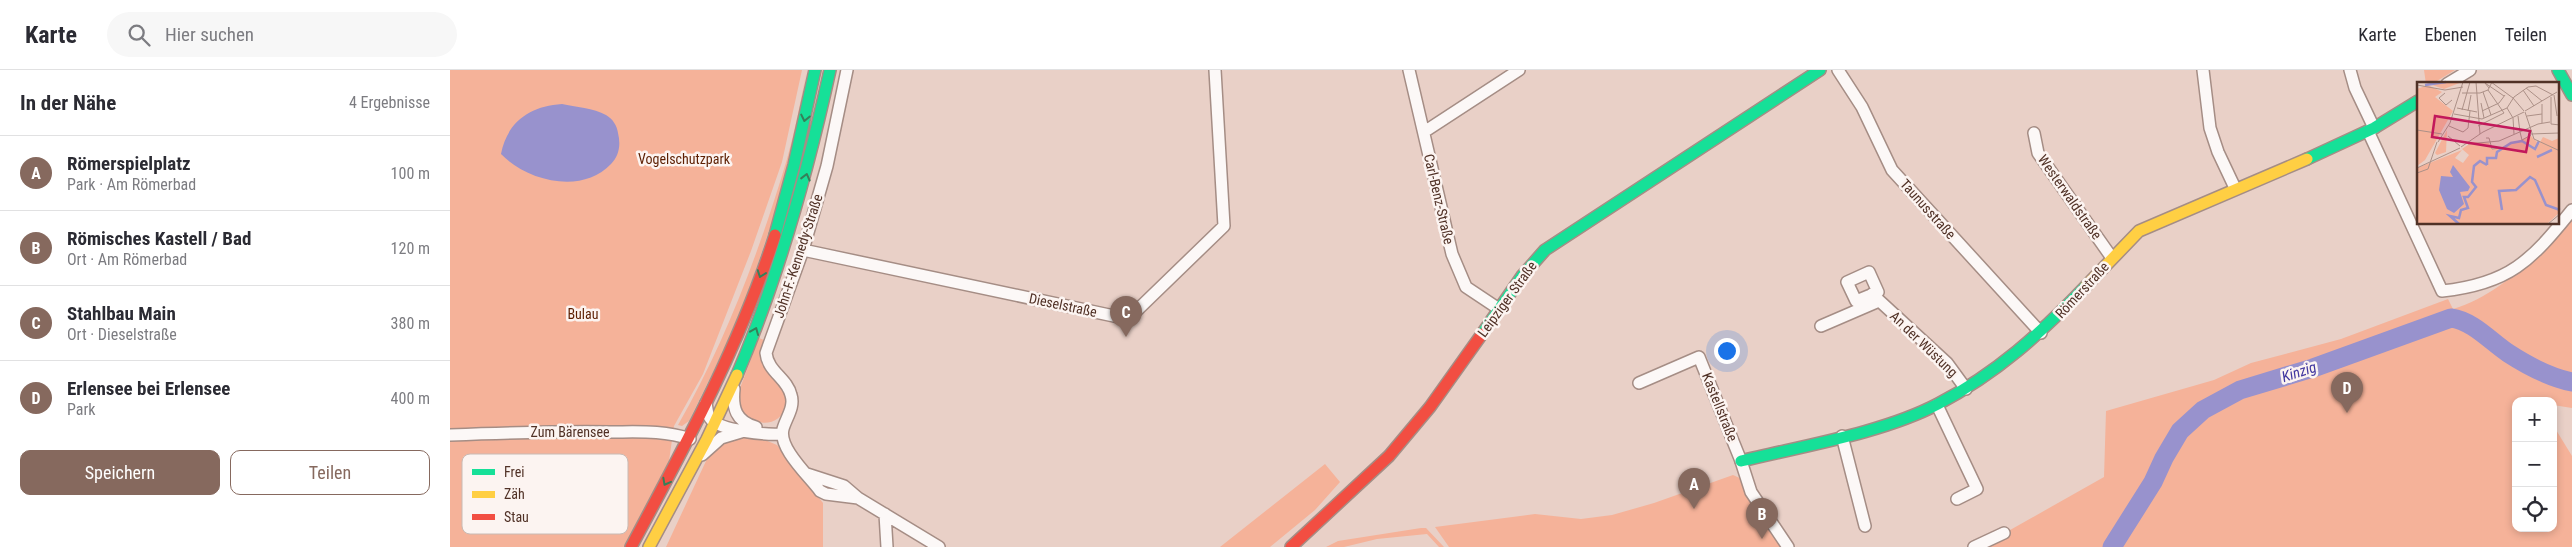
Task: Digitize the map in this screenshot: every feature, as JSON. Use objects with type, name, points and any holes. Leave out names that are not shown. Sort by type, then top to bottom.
[{"type":"main road","points":[[631,547],[690,439],[744,320],[780,219],[815,70]]},
{"type":"main road","points":[[650,547],[715,423],[756,328],[795,220],[830,70]]},
{"type":"main road","name":"Leipziger Straße","points":[[1291,547],[1389,456],[1430,407],[1534,261],[1553,244],[1820,70]]},
{"type":"main road","points":[[2558,70],[2572,95]]},
{"type":"main road","name":"Römerstraße","points":[[1741,461],[1876,428],[1937,405],[1966,389],[2009,360],[2041,333],[2139,230],[2371,130],[2417,102]]},
{"type":"street","name":"John-F.-Kennedy-Straße","points":[[782,434],[792,407],[792,395],[768,364],[766,347],[803,250],[827,166],[847,70]]},
{"type":"street","name":"Dieselstraße","points":[[803,250],[1128,319],[1224,226],[1215,70]]},
{"type":"street","name":"Carl-Benz-Straße","points":[[1409,70],[1452,254],[1466,287],[1499,309]]},
{"type":"street","points":[[1424,132],[1519,70]]},
{"type":"street","name":"Taunusstraße","points":[[1838,70],[1862,106],[1892,170],[2041,333]]},
{"type":"street","points":[[2202,70],[2210,128],[2218,152],[2235,188]]},
{"type":"street","points":[[2350,70],[2354,88],[2371,130],[2442,291],[2481,286],[2521,266],[2558,225]]},
{"type":"street","points":[[2450,82],[2470,70]]},
{"type":"street","name":"Westerwaldstraße","points":[[2034,133],[2038,153],[2112,258]]},
{"type":"street","points":[[2560,223],[2572,210]]},
{"type":"street","name":"An der Wüstung","points":[[1821,326],[1875,298],[1947,363],[1966,389]]},
{"type":"street","name":"Kastellstraße","points":[[1639,383],[1699,357],[1741,461]]},
{"type":"street","points":[[736,376],[733,401],[736,415],[750,426],[782,434]]},
{"type":"street","points":[[706,403],[709,417],[715,423],[744,431],[782,434]]},
{"type":"street","points":[[1937,405],[1977,489],[1957,499]]},
{"type":"street","points":[[691,467],[690,439],[715,423]]},
{"type":"street","name":"Zum Bärensee","points":[[450,435],[558,431],[675,434],[690,439]]},
{"type":"street","points":[[691,467],[721,438],[744,431]]},
{"type":"street","points":[[782,434],[789,452],[807,474],[844,486],[858,498],[939,547]]},
{"type":"street","points":[[1842,436],[1865,526]]},
{"type":"street","points":[[1741,461],[1751,492],[1788,547]]},
{"type":"street","points":[[886,514],[887,547]]},
{"type":"street","points":[[1974,547],[2004,533]]},
{"type":"green space","name":"Bulau","points":[[450,70],[802,70],[782,162],[751,251],[703,374],[674,426],[668,468],[625,547],[450,547]]},
{"type":"green space","points":[[807,70],[787,178],[739,319],[689,421],[682,426],[678,425],[711,362],[753,262],[787,159]]},
{"type":"green space","points":[[2424,70],[2455,70],[2435,82],[2426,82]]},
{"type":"green space","points":[[2572,220],[2572,408],[2557,406],[2557,397],[2512,397],[2512,532],[2557,532],[2557,432],[2572,456],[2572,547],[1980,547],[2104,477],[2106,411],[2214,380],[2251,363],[2341,339],[2448,299],[2453,309],[2487,294],[2531,260]]},
{"type":"green space","points":[[759,338],[764,340],[761,351],[765,367],[780,386],[787,403],[780,416],[775,420],[763,423],[750,420],[744,416],[737,396]]},
{"type":"green space","points":[[744,437],[760,438],[777,445],[823,503],[823,547],[666,547],[710,455],[722,444]]},
{"type":"green space","points":[[1325,464],[1340,482],[1315,510],[1270,547],[1220,547]]},
{"type":"green space","points":[[1733,475],[1742,479],[1748,499],[1781,547],[1449,547],[1435,527],[1535,514],[1581,519],[1612,515],[1654,503]]},
{"type":"green space","points":[[1426,528],[1444,547],[1439,547],[1427,534],[1377,539],[1344,547],[1326,547],[1338,541]]},
{"type":"shaded area","points":[[562,104],[596,111],[606,115],[616,125],[619,137],[618,154],[611,164],[599,174],[570,182],[555,181],[525,171],[501,154],[509,133],[522,118],[540,108]]},
{"type":"waterway","name":"Kinzig","points":[[2112,547],[2153,482],[2164,458],[2180,431],[2203,410],[2240,390],[2313,368],[2451,318],[2474,327],[2508,353],[2531,367],[2572,382]]},
{"type":"traffic: fast","points":[[775,235],[794,165],[815,70]]},
{"type":"traffic: fast","points":[[737,375],[766,300],[791,225],[812,148],[830,70]]},
{"type":"traffic: fast","points":[[1482,334],[1522,276],[1545,250],[1820,70]]},
{"type":"traffic: fast","points":[[2558,70],[2572,95]]},
{"type":"traffic: fast","points":[[2307,159],[2374,128],[2417,102]]},
{"type":"traffic: fast","points":[[1741,461],[1868,431],[1893,423],[1938,404],[1999,366],[2035,336],[2086,286]]},
{"type":"traffic: slow","points":[[2086,286],[2139,231],[2307,159]]},
{"type":"traffic: slow","points":[[649,547],[707,439],[737,375]]},
{"type":"traffic: jam","points":[[631,547],[710,394],[745,316],[775,235]]},
{"type":"traffic: jam","points":[[1291,547],[1389,456],[1430,407],[1482,334]]},
{"type":"place","name":"Stahlbau Main","points":[[1126,337]]},
{"type":"place","name":"Erlensee bei Erlensee","points":[[2347,413]]},
{"type":"place","name":"Römerspielplatz","points":[[1694,509]]},
{"type":"place","name":"Römisches Kastell / Bad","points":[[1762,539]]},
{"type":"park label","name":"Vogelschutzpark","points":[[684,159]]}]
